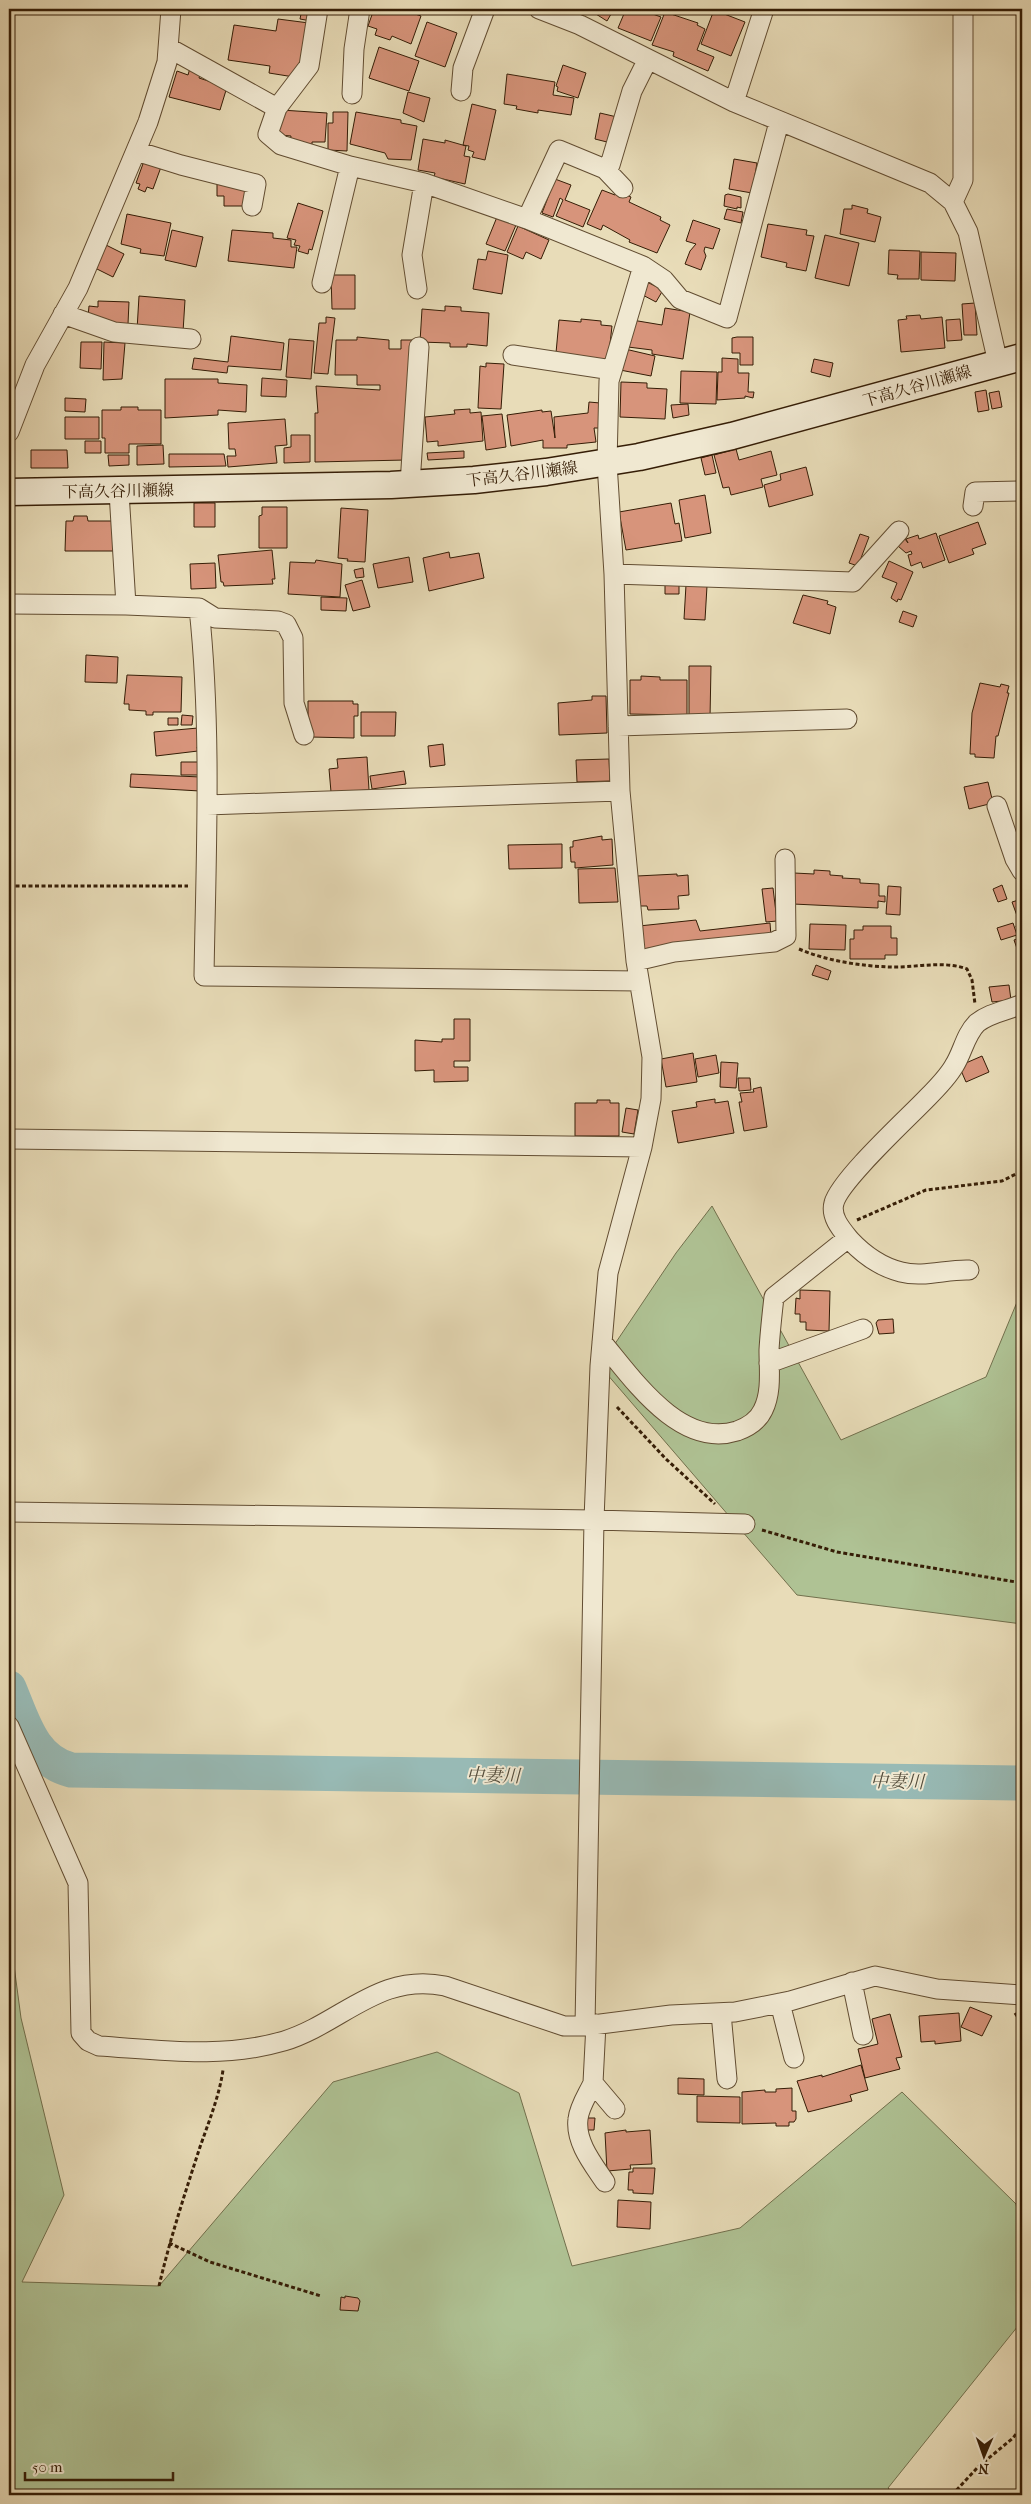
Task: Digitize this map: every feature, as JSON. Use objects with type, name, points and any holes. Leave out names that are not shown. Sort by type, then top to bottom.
[{"type":"main road","name":"下高久谷川瀬線","points":[[9,492],[118,492],[410,484],[474,480],[607,463],[741,434],[1015,360]]},
{"type":"street","points":[[9,432],[35,365],[78,288],[148,122],[168,62],[171,9]]},
{"type":"street","points":[[318,9],[309,66],[277,108],[268,134],[281,145],[350,166],[424,183],[527,219],[643,266],[664,280],[680,300],[727,318],[779,122]]},
{"type":"street","points":[[352,94],[354,49],[360,9]]},
{"type":"street","points":[[461,90],[463,68],[485,9]]},
{"type":"street","points":[[539,9],[580,24],[734,102],[930,183],[954,202],[968,232],[1015,360]]},
{"type":"street","points":[[734,102],[764,9]]},
{"type":"street","points":[[954,202],[963,180],[963,9]]},
{"type":"street","points":[[168,48],[277,108]]},
{"type":"street","points":[[605,169],[610,165],[632,91],[648,59]]},
{"type":"street","points":[[527,219],[559,150],[605,169],[623,188]]},
{"type":"street","points":[[136,151],[181,165],[256,184],[252,206]]},
{"type":"street","points":[[322,283],[350,166]]},
{"type":"street","points":[[417,289],[412,255],[424,183]]},
{"type":"street","points":[[606,2182],[587,2155],[578,2132],[578,2118],[593,2083],[590,2025],[589,1778],[594,1520],[602,1342],[608,1273],[642,1147],[651,1099],[652,1058],[636,961],[620,791],[614,574],[607,463],[612,370],[643,266]]},
{"type":"street","points":[[63,314],[114,332],[191,339]]},
{"type":"street","points":[[410,484],[418,347]]},
{"type":"street","points":[[513,355],[612,370]]},
{"type":"street","points":[[972,506],[975,492],[1022,491]]},
{"type":"street","points":[[118,492],[126,605]]},
{"type":"street","points":[[614,574],[854,582],[899,531]]},
{"type":"street","points":[[9,604],[199,608],[215,618],[278,621],[286,624],[293,638],[294,703],[304,735]]},
{"type":"street","points":[[199,608],[203,646],[207,805],[204,976],[639,981]]},
{"type":"street","points":[[618,726],[847,719]]},
{"type":"street","points":[[207,805],[620,791]]},
{"type":"street","points":[[997,806],[1015,859],[1022,872]]},
{"type":"street","points":[[636,961],[674,952],[774,942],[786,936],[785,858]]},
{"type":"street","points":[[969,1270],[920,1274],[902,1272],[878,1263],[846,1236],[835,1216],[834,1203],[847,1180],[942,1083],[960,1055],[968,1034],[978,1023],[994,1012],[1022,1004]]},
{"type":"street","points":[[9,1139],[642,1147]]},
{"type":"street","points":[[602,1342],[650,1399],[674,1418],[700,1430],[721,1434],[750,1426],[763,1412],[768,1398],[774,1297],[846,1236]]},
{"type":"street","points":[[769,1362],[863,1329]]},
{"type":"street","points":[[9,1512],[594,1520],[745,1524]]},
{"type":"street","points":[[9,1726],[78,1883],[80,2033],[88,2041],[99,2046],[204,2053],[256,2048],[305,2034],[384,1989],[407,1983],[427,1982],[445,1986],[564,2026],[590,2025],[671,2015],[721,2013],[780,2003],[875,1976],[937,1989],[1022,1995]]},
{"type":"street","points":[[852,1982],[863,2035]]},
{"type":"street","points":[[780,2003],[794,2058]]},
{"type":"street","points":[[721,2013],[727,2079]]},
{"type":"street","points":[[593,2083],[615,2109]]},
{"type":"path","points":[[9,886],[206,886]]},
{"type":"path","points":[[782,938],[812,954],[846,962],[890,967],[956,965],[967,969],[972,980],[978,1023]]},
{"type":"path","points":[[846,1236],[858,1220],[926,1190],[1002,1181],[1022,1170]]},
{"type":"path","points":[[600,1388],[666,1459],[715,1504],[745,1524],[838,1552],[1022,1583]]},
{"type":"path","points":[[159,2286],[169,2243],[219,2095],[225,2052]]},
{"type":"path","points":[[169,2243],[210,2262],[320,2296]]},
{"type":"path","points":[[952,2495],[978,2467],[1013,2438],[1022,2426]]},
{"type":"green space","points":[[712,1206],[841,1440],[986,1377],[1022,1290],[1022,1624],[797,1595],[600,1366],[676,1253]]},
{"type":"green space","points":[[9,1928],[21,2018],[64,2195],[22,2282],[159,2286],[333,2082],[437,2052],[519,2093],[572,2266],[740,2228],[902,2092],[1016,2204],[1022,2234],[1022,2321],[888,2488],[896,2495],[9,2495]]},
{"type":"building","points":[[302,9],[314,9],[311,21],[300,19]]},
{"type":"building","points":[[374,9],[400,9],[421,16],[411,44],[392,36],[390,40],[375,35],[377,29],[368,26]]},
{"type":"building","points":[[588,9],[614,9],[607,21]]},
{"type":"building","points":[[626,9],[639,9],[661,17],[651,41],[618,28]]},
{"type":"building","points":[[714,10],[745,22],[731,56],[701,44]]},
{"type":"building","points":[[665,12],[698,23],[697,25],[705,29],[697,50],[714,57],[708,71],[673,56],[674,52],[652,45]]},
{"type":"building","points":[[278,19],[309,23],[299,73],[294,77],[269,73],[270,66],[228,60],[234,25],[276,31]]},
{"type":"building","points":[[427,22],[457,33],[445,67],[415,56]]},
{"type":"building","points":[[379,47],[419,61],[409,91],[369,78]]},
{"type":"building","points":[[563,65],[586,73],[578,98],[557,91],[558,87],[556,86]]},
{"type":"building","points":[[190,68],[201,72],[199,78],[227,87],[220,110],[169,97],[177,71],[188,75]]},
{"type":"building","points":[[507,74],[555,82],[553,95],[574,98],[571,115],[538,110],[538,113],[516,109],[517,106],[504,104]]},
{"type":"building","points":[[408,92],[430,98],[424,122],[403,113]]},
{"type":"building","points":[[472,104],[496,110],[485,160],[472,157],[474,152],[468,150],[469,146],[463,145]]},
{"type":"building","points":[[281,110],[327,113],[325,142],[312,142],[312,145],[290,144],[291,136],[279,135]]},
{"type":"building","points":[[333,112],[348,112],[347,151],[328,150],[328,123],[333,123]]},
{"type":"building","points":[[356,112],[401,120],[401,123],[417,126],[411,160],[388,159],[385,153],[350,144]]},
{"type":"building","points":[[600,113],[617,117],[611,143],[595,139]]},
{"type":"building","points":[[423,139],[445,143],[445,140],[466,146],[464,156],[470,157],[465,184],[434,177],[435,173],[418,170]]},
{"type":"building","points":[[734,159],[757,163],[752,193],[729,189]]},
{"type":"building","points":[[144,161],[161,167],[153,189],[147,187],[145,192],[138,189],[140,184],[136,183]]},
{"type":"building","points":[[555,179],[571,185],[565,200],[590,210],[583,227],[556,216],[563,200],[560,198],[553,217],[542,213]]},
{"type":"building","points":[[217,184],[247,186],[246,206],[224,206],[224,196],[217,196]]},
{"type":"building","points":[[602,190],[615,195],[617,191],[631,197],[629,202],[661,217],[660,220],[670,225],[657,253],[629,242],[630,240],[603,225],[601,230],[587,224]]},
{"type":"building","points":[[725,195],[741,197],[741,208],[724,206]]},
{"type":"building","points":[[298,203],[323,211],[312,250],[309,249],[308,254],[298,251],[300,246],[294,245],[296,240],[287,238]]},
{"type":"building","points":[[852,205],[868,209],[867,213],[881,217],[875,242],[840,234],[844,209],[852,209]]},
{"type":"building","points":[[727,209],[743,212],[741,223],[724,219]]},
{"type":"building","points":[[127,214],[171,223],[164,256],[140,253],[141,249],[121,244]]},
{"type":"building","points":[[497,217],[516,225],[505,251],[486,244]]},
{"type":"building","points":[[693,220],[720,229],[713,249],[705,247],[706,256],[701,270],[685,264],[690,251],[696,244],[686,241]]},
{"type":"building","points":[[768,224],[807,230],[806,235],[814,236],[806,271],[786,267],[787,263],[761,257]]},
{"type":"building","points":[[518,226],[549,240],[541,259],[526,252],[523,259],[507,252]]},
{"type":"building","points":[[172,230],[203,237],[196,267],[165,260]]},
{"type":"building","points":[[232,230],[273,233],[273,238],[291,240],[291,247],[297,247],[294,268],[228,261]]},
{"type":"building","points":[[825,235],[859,243],[849,286],[815,278]]},
{"type":"building","points":[[106,245],[124,254],[113,277],[95,268]]},
{"type":"building","points":[[889,250],[920,251],[919,279],[897,279],[898,275],[888,274]]},
{"type":"building","points":[[488,251],[508,255],[502,294],[473,289],[478,259],[486,260]]},
{"type":"building","points":[[921,252],[956,253],[955,281],[921,280]]},
{"type":"building","points":[[331,275],[355,275],[355,309],[332,309]]},
{"type":"building","points":[[645,281],[663,290],[656,302],[639,293]]},
{"type":"building","points":[[139,296],[185,300],[183,332],[137,330]]},
{"type":"building","points":[[98,301],[129,302],[128,324],[97,322],[88,317],[89,306],[98,307]]},
{"type":"building","points":[[975,303],[977,335],[964,335],[962,304]]},
{"type":"building","points":[[445,306],[461,307],[461,311],[489,313],[487,346],[467,344],[467,347],[450,347],[450,343],[420,342],[422,309],[445,311]]},
{"type":"building","points":[[665,308],[690,312],[683,359],[652,354],[652,350],[628,347],[632,320],[662,325]]},
{"type":"building","points":[[920,315],[921,319],[942,317],[945,348],[901,352],[898,320],[907,319],[906,316]]},
{"type":"building","points":[[326,317],[335,318],[328,374],[314,373],[319,323],[326,323]]},
{"type":"building","points":[[581,319],[601,321],[601,325],[612,326],[608,362],[577,359],[577,355],[556,353],[559,320],[581,322]]},
{"type":"building","points":[[960,319],[962,340],[947,341],[946,320]]},
{"type":"building","points":[[231,336],[284,343],[281,370],[228,366],[227,373],[192,369],[194,358],[228,362]]},
{"type":"building","points":[[357,337],[389,340],[389,349],[401,349],[401,340],[413,340],[406,460],[315,462],[315,413],[318,413],[316,386],[380,390],[380,385],[357,385],[357,375],[335,375],[336,340],[357,340]]},
{"type":"building","points":[[753,337],[753,365],[740,365],[740,353],[732,353],[732,338]]},
{"type":"building","points":[[289,339],[314,341],[311,379],[286,377]]},
{"type":"building","points":[[81,342],[102,342],[101,369],[80,368]]},
{"type":"building","points":[[104,342],[125,343],[122,379],[103,380]]},
{"type":"building","points":[[625,349],[655,356],[651,376],[620,370]]},
{"type":"building","points":[[722,358],[738,359],[738,373],[749,373],[748,392],[754,392],[753,398],[745,396],[745,398],[717,400],[718,372],[722,372]]},
{"type":"building","points":[[814,359],[833,363],[830,377],[811,372]]},
{"type":"building","points":[[486,363],[504,364],[501,409],[478,408],[480,366],[486,367]]},
{"type":"building","points":[[681,371],[717,372],[716,404],[680,403]]},
{"type":"building","points":[[262,378],[287,380],[286,397],[261,396]]},
{"type":"building","points":[[165,379],[218,379],[218,383],[247,385],[246,412],[218,410],[218,415],[165,418]]},
{"type":"building","points":[[621,382],[647,383],[647,388],[667,389],[665,419],[620,417]]},
{"type":"building","points":[[986,390],[989,410],[978,412],[975,392]]},
{"type":"building","points":[[999,391],[1002,407],[992,409],[989,393]]},
{"type":"building","points":[[65,398],[86,399],[85,412],[65,411]]},
{"type":"building","points":[[589,402],[600,403],[602,428],[594,428],[596,442],[567,445],[567,448],[543,448],[543,440],[511,446],[507,415],[542,410],[542,412],[551,411],[555,438],[554,417],[588,413]]},
{"type":"building","points":[[688,404],[689,415],[673,418],[671,405]]},
{"type":"building","points":[[121,407],[138,407],[138,410],[161,410],[161,444],[129,444],[129,453],[105,453],[105,438],[102,438],[102,410],[121,410]]},
{"type":"building","points":[[470,409],[470,413],[481,412],[483,441],[438,446],[438,441],[427,442],[425,417],[455,414],[454,410]]},
{"type":"building","points":[[502,414],[506,447],[486,450],[482,416]]},
{"type":"building","points":[[65,417],[99,417],[99,439],[65,439]]},
{"type":"building","points":[[285,419],[287,445],[275,446],[277,463],[228,467],[227,456],[236,456],[235,449],[229,449],[228,423]]},
{"type":"building","points":[[291,435],[310,435],[310,462],[284,463],[284,448],[291,447]]},
{"type":"building","points":[[85,441],[101,441],[101,453],[85,453]]},
{"type":"building","points":[[163,445],[164,464],[137,465],[137,446]]},
{"type":"building","points":[[736,449],[739,460],[771,451],[777,475],[761,479],[763,487],[731,495],[729,487],[723,488],[714,455]]},
{"type":"building","points":[[31,450],[67,450],[68,468],[31,468]]},
{"type":"building","points":[[464,451],[464,458],[428,460],[427,453]]},
{"type":"building","points":[[169,454],[224,454],[226,466],[169,467]]},
{"type":"building","points":[[108,455],[129,455],[129,465],[109,466]]},
{"type":"building","points":[[712,455],[716,473],[705,475],[701,458]]},
{"type":"building","points":[[806,467],[813,495],[769,507],[764,485],[781,480],[780,474]]},
{"type":"building","points":[[705,495],[711,533],[685,538],[679,500]]},
{"type":"building","points":[[194,503],[215,503],[215,527],[194,527]]},
{"type":"building","points":[[671,503],[675,524],[679,523],[682,541],[626,550],[619,512]]},
{"type":"building","points":[[262,507],[287,507],[287,548],[259,548],[259,516],[262,515]]},
{"type":"building","points":[[341,508],[368,510],[365,562],[347,561],[348,559],[338,558]]},
{"type":"building","points":[[74,516],[87,516],[88,521],[112,521],[113,551],[65,551],[66,521],[73,521]]},
{"type":"building","points":[[978,522],[986,544],[972,549],[974,554],[949,563],[939,536]]},
{"type":"building","points":[[936,533],[945,560],[923,568],[921,562],[911,566],[908,555],[912,554],[911,551],[906,553],[898,546],[905,539],[908,543],[906,539],[918,535],[919,539]]},
{"type":"building","points":[[860,534],[869,537],[858,566],[849,563]]},
{"type":"building","points":[[272,550],[275,579],[272,579],[273,584],[224,586],[223,582],[221,582],[218,555]]},
{"type":"building","points":[[449,552],[450,558],[479,553],[484,578],[429,591],[423,558]]},
{"type":"building","points":[[409,557],[413,582],[378,588],[373,564]]},
{"type":"building","points":[[316,560],[342,564],[340,597],[288,594],[290,562],[315,563]]},
{"type":"building","points":[[889,561],[913,572],[901,600],[898,599],[897,602],[891,598],[897,583],[882,577]]},
{"type":"building","points":[[215,563],[216,588],[191,589],[190,564]]},
{"type":"building","points":[[363,568],[364,577],[356,578],[354,570]]},
{"type":"building","points":[[362,580],[370,607],[353,611],[345,585]]},
{"type":"building","points":[[665,584],[679,584],[679,594],[665,594]]},
{"type":"building","points":[[686,585],[707,586],[705,620],[684,619]]},
{"type":"building","points":[[803,595],[828,601],[827,604],[836,607],[830,634],[793,623]]},
{"type":"building","points":[[321,597],[347,598],[346,611],[321,610]]},
{"type":"building","points":[[903,611],[917,616],[913,627],[899,622]]},
{"type":"building","points":[[86,655],[118,657],[117,683],[85,682]]},
{"type":"building","points":[[689,666],[711,666],[710,718],[689,718]]},
{"type":"building","points":[[127,675],[182,677],[181,712],[153,712],[153,715],[146,715],[146,711],[129,710],[129,704],[124,704]]},
{"type":"building","points":[[641,676],[660,677],[660,680],[687,680],[687,715],[630,714],[630,680],[641,680]]},
{"type":"building","points":[[980,683],[1000,687],[1001,684],[1009,686],[1007,693],[1009,693],[998,736],[996,736],[994,758],[975,757],[975,754],[970,754],[972,713]]},
{"type":"building","points":[[592,696],[606,696],[607,733],[559,735],[558,703],[592,700]]},
{"type":"building","points":[[308,701],[353,701],[353,704],[358,704],[358,716],[354,716],[354,738],[311,737],[308,731]]},
{"type":"building","points":[[361,712],[396,712],[395,736],[361,736]]},
{"type":"building","points":[[182,715],[193,716],[192,725],[181,725]]},
{"type":"building","points":[[168,718],[178,718],[178,725],[168,725]]},
{"type":"building","points":[[198,728],[200,747],[197,747],[198,751],[156,756],[154,732]]},
{"type":"building","points":[[443,744],[445,765],[430,767],[428,746]]},
{"type":"building","points":[[367,757],[369,790],[331,792],[329,769],[338,768],[337,759]]},
{"type":"building","points":[[609,759],[610,781],[577,782],[576,760]]},
{"type":"building","points":[[181,762],[201,762],[200,775],[181,775]]},
{"type":"building","points":[[404,771],[406,784],[372,789],[370,776]]},
{"type":"building","points":[[131,774],[201,777],[200,791],[130,787]]},
{"type":"building","points":[[988,782],[993,803],[969,809],[964,787]]},
{"type":"building","points":[[602,836],[602,840],[612,839],[613,865],[575,868],[575,862],[571,862],[570,847],[573,847],[573,841]]},
{"type":"building","points":[[562,844],[562,868],[509,869],[508,845]]},
{"type":"building","points":[[615,868],[618,902],[579,903],[578,869]]},
{"type":"building","points":[[814,870],[830,871],[830,875],[843,876],[842,878],[860,879],[860,883],[879,884],[879,896],[885,896],[885,902],[878,901],[878,908],[793,904],[794,873],[814,874]]},
{"type":"building","points":[[677,874],[677,876],[688,875],[689,895],[678,896],[679,909],[648,910],[647,906],[638,906],[637,876]]},
{"type":"building","points":[[1002,885],[1007,899],[998,902],[993,889]]},
{"type":"building","points":[[888,886],[901,887],[900,915],[886,914]]},
{"type":"building","points":[[773,888],[777,921],[766,922],[762,889]]},
{"type":"building","points":[[1022,899],[1022,935],[1019,936],[1016,926],[1020,924],[1012,902]]},
{"type":"building","points":[[696,920],[700,931],[770,923],[771,936],[641,949],[639,926]]},
{"type":"building","points":[[1013,923],[1017,935],[1001,940],[997,928]]},
{"type":"building","points":[[810,924],[846,925],[845,950],[809,949]]},
{"type":"building","points":[[863,926],[891,926],[891,938],[897,938],[897,955],[885,955],[885,959],[850,959],[850,939],[854,939],[854,930],[863,930]]},
{"type":"building","points":[[1022,937],[1022,956],[1020,957],[1014,940]]},
{"type":"building","points":[[816,965],[831,971],[828,980],[812,975]]},
{"type":"building","points":[[1009,985],[1011,1000],[992,1002],[989,987]]},
{"type":"building","points":[[454,1019],[470,1019],[470,1061],[454,1061],[454,1067],[468,1067],[468,1081],[434,1082],[434,1070],[415,1071],[415,1040],[442,1042],[442,1039],[454,1039]]},
{"type":"building","points":[[693,1053],[697,1082],[666,1087],[661,1059]]},
{"type":"building","points":[[716,1055],[719,1073],[698,1077],[695,1059]]},
{"type":"building","points":[[982,1056],[989,1072],[966,1082],[959,1066]]},
{"type":"building","points":[[721,1062],[738,1063],[736,1088],[720,1087]]},
{"type":"building","points":[[738,1078],[750,1078],[751,1090],[739,1091]]},
{"type":"building","points":[[761,1087],[767,1127],[744,1131],[739,1102],[742,1102],[740,1093],[754,1092],[753,1089]]},
{"type":"building","points":[[715,1099],[715,1103],[728,1101],[734,1133],[678,1143],[672,1111],[697,1107],[696,1102]]},
{"type":"building","points":[[597,1100],[610,1100],[610,1103],[619,1103],[619,1136],[575,1136],[575,1103],[597,1103]]},
{"type":"building","points":[[626,1108],[638,1110],[634,1134],[622,1132]]},
{"type":"building","points":[[800,1290],[830,1291],[829,1331],[806,1330],[806,1322],[800,1322],[800,1314],[795,1314],[796,1298],[800,1299]]},
{"type":"building","points":[[893,1319],[894,1333],[879,1334],[876,1323],[878,1320]]},
{"type":"building","points":[[970,2007],[992,2016],[982,2036],[961,2027]]},
{"type":"building","points":[[959,2013],[961,2041],[935,2044],[935,2041],[921,2042],[919,2016]]},
{"type":"building","points":[[890,2014],[902,2057],[896,2058],[900,2069],[865,2078],[858,2049],[878,2044],[872,2019]]},
{"type":"building","points":[[861,2065],[868,2090],[850,2095],[852,2101],[808,2112],[797,2081],[822,2075],[822,2077]]},
{"type":"building","points":[[678,2078],[704,2079],[704,2095],[678,2094]]},
{"type":"building","points":[[792,2088],[792,2111],[796,2111],[796,2119],[794,2122],[789,2122],[789,2126],[776,2126],[776,2123],[742,2124],[742,2092],[765,2090],[765,2092],[776,2092],[776,2089]]},
{"type":"building","points":[[697,2096],[740,2097],[740,2123],[697,2122]]},
{"type":"building","points":[[585,2118],[595,2118],[594,2130],[585,2130]]},
{"type":"building","points":[[626,2130],[626,2132],[650,2130],[652,2164],[630,2165],[631,2169],[607,2171],[605,2133]]},
{"type":"building","points":[[633,2168],[655,2168],[653,2194],[633,2193],[633,2190],[628,2190],[629,2172],[633,2172]]},
{"type":"building","points":[[618,2200],[651,2202],[650,2229],[617,2227]]},
{"type":"building","points":[[345,2296],[358,2298],[360,2301],[358,2311],[340,2310],[341,2297],[345,2298]]},
{"type":"waterway","name":"中妻川","points":[[9,1688],[24,1726],[38,1748],[47,1758],[71,1770],[1022,1783]]}]
